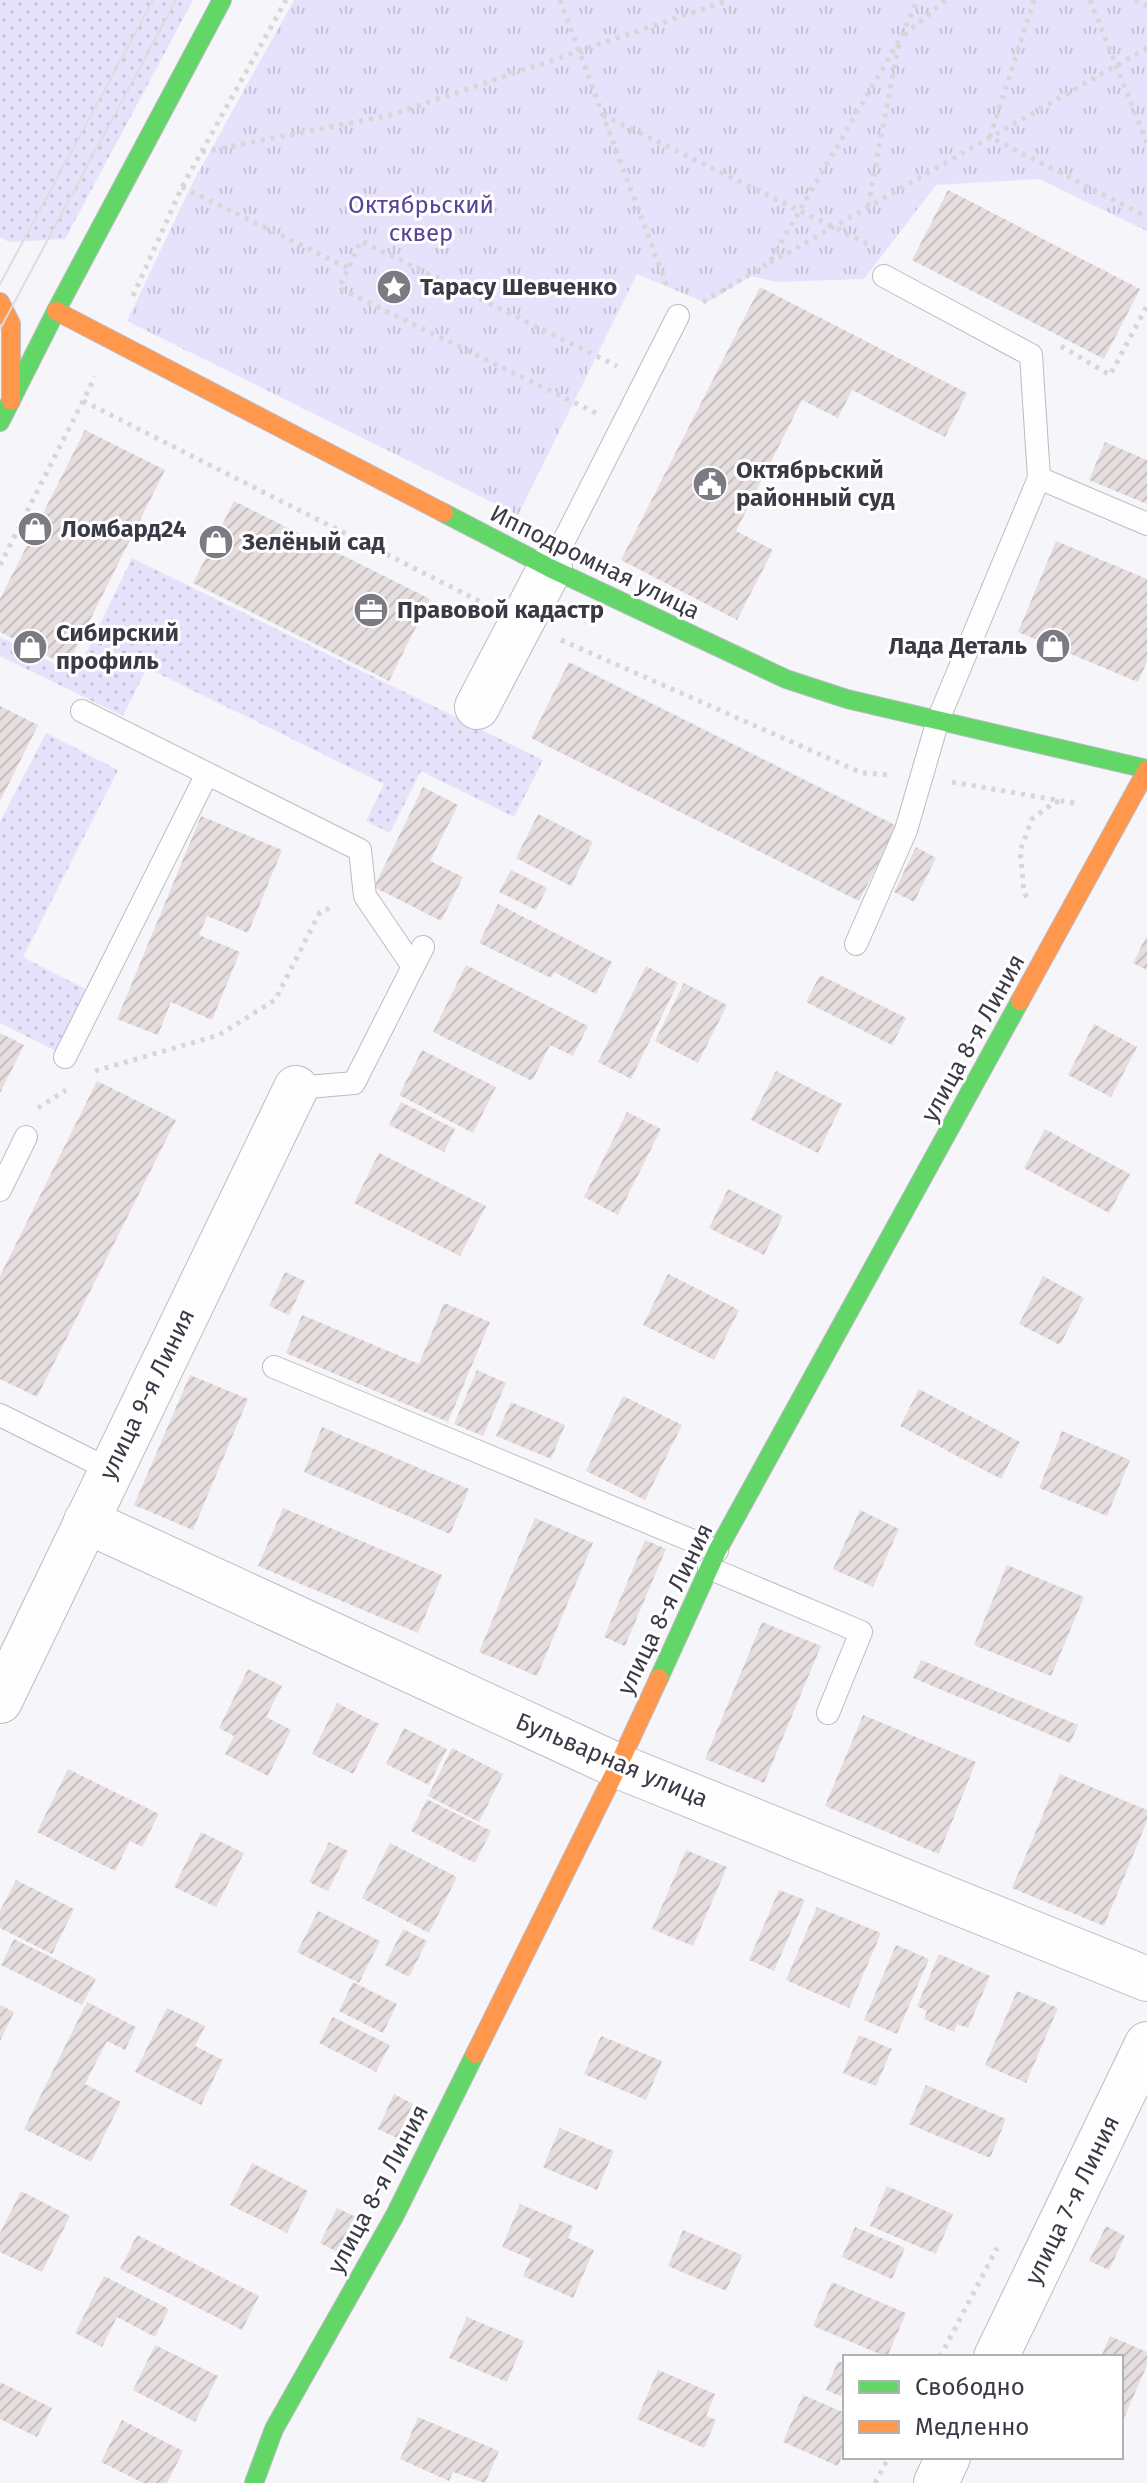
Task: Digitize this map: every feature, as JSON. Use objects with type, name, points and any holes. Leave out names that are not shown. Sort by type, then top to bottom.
[{"type":"street","points":[[0,422],[222,0]]},
{"type":"street","points":[[0,302],[11,324],[11,401]]},
{"type":"street","name":"Ипподромная улица","points":[[56,311],[550,568],[786,679],[847,699],[1147,769]]},
{"type":"street","points":[[477,707],[550,568]]},
{"type":"street","name":"улица 8-я Линия","points":[[254,2483],[274,2429],[395,2215],[618,1766],[713,1560],[1147,769]]},
{"type":"street","name":"улица 9-я Линия","points":[[0,1701],[296,1088]]},
{"type":"street","name":"Бульварная улица","points":[[86,1521],[618,1766],[1147,1979]]},
{"type":"street","name":"улица 7-я Линия","points":[[997,2355],[1147,2044]]},
{"type":"street","points":[[936,2483],[947,2459]]},
{"type":"lane","points":[[856,944],[906,830],[938,720],[1039,478],[1031,355],[884,276]]},
{"type":"lane","points":[[550,568],[678,316]]},
{"type":"lane","points":[[1039,478],[1147,524]]},
{"type":"lane","points":[[82,711],[360,850],[365,896],[418,956],[354,1083],[296,1088]]},
{"type":"lane","points":[[65,1057],[207,774]]},
{"type":"lane","points":[[0,1190],[26,1137]]},
{"type":"lane","points":[[274,1367],[713,1560],[861,1632],[828,1713]]},
{"type":"lane","points":[[0,1415],[110,1470]]},
{"type":"path","points":[[133,296],[182,187],[286,0]]},
{"type":"path","points":[[560,0],[678,316],[1147,48]]},
{"type":"path","points":[[202,152],[391,115],[729,0]]},
{"type":"path","points":[[769,263],[900,39],[918,0]]},
{"type":"path","points":[[868,206],[900,39],[946,0]]},
{"type":"path","points":[[990,137],[1034,0]]},
{"type":"path","points":[[1090,0],[1147,143]]},
{"type":"path","points":[[1135,0],[1147,6]]},
{"type":"path","points":[[602,115],[883,252]]},
{"type":"path","points":[[990,137],[1147,217]]},
{"type":"path","points":[[182,187],[348,268]]},
{"type":"path","points":[[622,426],[339,288],[361,241],[645,380]]},
{"type":"path","points":[[1059,345],[1110,375],[1147,306]]},
{"type":"path","points":[[0,565],[97,373]]},
{"type":"path","points":[[84,1078],[96,1071],[219,1035],[275,1000],[320,912],[365,896]]},
{"type":"path","points":[[36,1109],[72,1086]]},
{"type":"path","points":[[875,2483],[888,2459]]},
{"type":"green space","points":[[0,0],[193,0],[65,239],[9,242],[0,237]]},
{"type":"green space","name":"Октябрьский сквер","points":[[294,0],[1147,0],[1147,231],[1039,179],[936,185],[864,279],[777,282],[751,276],[706,303],[637,274],[518,515],[127,321],[192,184]]},
{"type":"green space","points":[[132,558],[543,760],[514,817],[421,771],[390,833],[366,821],[384,784],[147,668],[123,716],[0,656],[0,637],[76,674]]},
{"type":"green space","points":[[46,733],[118,770],[23,957],[89,991],[58,1052],[0,1023],[0,822]]},
{"type":"building","points":[[948,190],[1140,289],[1104,359],[912,260]]},
{"type":"building","name":"Октябрьский районный суд","points":[[760,287],[967,393],[945,437],[852,390],[838,418],[802,400],[736,531],[773,550],[737,620],[621,560]]},
{"type":"building","points":[[85,430],[165,470],[67,666],[0,632],[0,599]]},
{"type":"building","points":[[1105,442],[1147,460],[1147,504],[1089,480]]},
{"type":"building","points":[[234,501],[430,599],[389,681],[193,583]]},
{"type":"building","points":[[1056,541],[1147,579],[1147,661],[1138,682],[1018,632]]},
{"type":"building","points":[[569,662],[897,826],[859,901],[531,738]]},
{"type":"building","points":[[0,706],[38,725],[0,801]]},
{"type":"building","points":[[423,787],[458,805],[430,861],[463,877],[441,921],[374,887]]},
{"type":"building","points":[[538,814],[593,842],[571,886],[516,858]]},
{"type":"building","points":[[201,816],[282,850],[248,933],[207,916],[199,935],[240,952],[212,1020],[171,1002],[158,1035],[117,1019]]},
{"type":"building","points":[[916,847],[936,858],[914,902],[894,892]]},
{"type":"building","points":[[511,870],[547,888],[536,910],[499,892]]},
{"type":"building","points":[[498,904],[612,962],[596,994],[554,972],[551,978],[479,943]]},
{"type":"building","points":[[1147,935],[1147,970],[1133,963]]},
{"type":"building","points":[[466,965],[588,1026],[573,1056],[550,1045],[532,1081],[433,1032]]},
{"type":"building","points":[[646,966],[678,983],[631,1079],[598,1062]]},
{"type":"building","points":[[820,975],[906,1018],[892,1045],[806,1002]]},
{"type":"building","points":[[684,983],[727,1005],[698,1063],[655,1041]]},
{"type":"building","points":[[1094,1024],[1137,1047],[1111,1097],[1068,1075]]},
{"type":"building","points":[[0,1033],[24,1045],[0,1093]]},
{"type":"building","points":[[422,1050],[496,1087],[473,1133],[399,1095]]},
{"type":"building","points":[[776,1071],[842,1104],[818,1153],[751,1120]]},
{"type":"building","points":[[97,1081],[176,1120],[37,1397],[0,1379],[0,1276]]},
{"type":"building","points":[[401,1102],[455,1129],[444,1152],[389,1125]]},
{"type":"building","points":[[627,1112],[661,1129],[618,1215],[584,1197]]},
{"type":"building","points":[[1045,1129],[1130,1174],[1109,1213],[1024,1168]]},
{"type":"building","points":[[379,1153],[486,1206],[460,1256],[354,1203]]},
{"type":"building","points":[[728,1189],[783,1216],[764,1255],[709,1228]]},
{"type":"building","points":[[285,1272],[305,1281],[289,1315],[269,1306]]},
{"type":"building","points":[[668,1274],[739,1310],[714,1360],[643,1325]]},
{"type":"building","points":[[1043,1276],[1084,1298],[1060,1345],[1019,1324]]},
{"type":"building","points":[[444,1303],[490,1322],[448,1422],[286,1353],[302,1315],[419,1364]]},
{"type":"building","points":[[477,1370],[506,1383],[483,1436],[454,1424]]},
{"type":"building","points":[[190,1375],[248,1399],[193,1530],[134,1505]]},
{"type":"building","points":[[919,1389],[1020,1442],[1001,1479],[900,1426]]},
{"type":"building","points":[[623,1396],[682,1425],[645,1500],[586,1471]]},
{"type":"building","points":[[511,1402],[565,1425],[551,1459],[496,1436]]},
{"type":"building","points":[[322,1427],[469,1489],[450,1534],[304,1472]]},
{"type":"building","points":[[1062,1431],[1130,1460],[1107,1516],[1039,1488]]},
{"type":"building","points":[[283,1508],[442,1575],[418,1633],[258,1566]]},
{"type":"building","points":[[860,1510],[899,1529],[873,1587],[833,1569]]},
{"type":"building","points":[[535,1518],[593,1543],[537,1676],[479,1652]]},
{"type":"building","points":[[645,1540],[666,1549],[625,1646],[604,1637]]},
{"type":"building","points":[[1007,1565],[1084,1597],[1051,1676],[974,1645]]},
{"type":"building","points":[[762,1622],[821,1646],[764,1783],[705,1759]]},
{"type":"building","points":[[921,1660],[1078,1725],[1070,1743],[913,1678]]},
{"type":"building","points":[[248,1669],[282,1686],[266,1717],[291,1730],[268,1776],[225,1754],[234,1736],[219,1728]]},
{"type":"building","points":[[337,1703],[379,1724],[353,1774],[312,1754]]},
{"type":"building","points":[[863,1715],[976,1762],[939,1854],[825,1806]]},
{"type":"building","points":[[404,1728],[447,1749],[429,1785],[386,1764]]},
{"type":"building","points":[[452,1748],[503,1774],[479,1822],[428,1796]]},
{"type":"building","points":[[68,1769],[159,1814],[142,1847],[130,1841],[115,1871],[37,1832]]},
{"type":"building","points":[[1060,1774],[1147,1810],[1147,1821],[1104,1926],[1012,1888]]},
{"type":"building","points":[[427,1799],[491,1831],[475,1863],[411,1831]]},
{"type":"building","points":[[201,1832],[244,1853],[216,1907],[174,1887]]},
{"type":"building","points":[[329,1842],[348,1851],[328,1891],[309,1882]]},
{"type":"building","points":[[390,1843],[457,1877],[429,1933],[362,1898]]},
{"type":"building","points":[[686,1850],[727,1867],[693,1946],[652,1929]]},
{"type":"building","points":[[16,1880],[74,1909],[52,1954],[0,1928],[0,1911]]},
{"type":"building","points":[[779,1890],[805,1900],[774,1971],[749,1960]]},
{"type":"building","points":[[817,1907],[881,1933],[849,2008],[786,1980]]},
{"type":"building","points":[[318,1911],[380,1941],[359,1983],[297,1952]]},
{"type":"building","points":[[403,1929],[427,1941],[409,1977],[385,1965]]},
{"type":"building","points":[[14,1939],[96,1979],[82,2005],[1,1965]]},
{"type":"building","points":[[896,1945],[929,1959],[897,2034],[864,2020]]},
{"type":"building","points":[[939,1954],[990,1976],[968,2028],[957,2024],[954,2032],[924,2019],[927,2011],[917,2006]]},
{"type":"building","points":[[353,1982],[397,2004],[383,2033],[339,2011]]},
{"type":"building","points":[[1017,1991],[1058,2008],[1026,2083],[985,2065]]},
{"type":"building","points":[[87,2002],[136,2027],[125,2050],[107,2041],[85,2084],[121,2102],[91,2162],[24,2129]]},
{"type":"building","points":[[0,2005],[14,2012],[0,2041]]},
{"type":"building","points":[[167,2008],[205,2026],[195,2046],[223,2060],[201,2105],[135,2072]]},
{"type":"building","points":[[333,2017],[390,2045],[376,2072],[319,2043]]},
{"type":"building","points":[[859,2035],[892,2049],[876,2086],[843,2073]]},
{"type":"building","points":[[601,2036],[662,2061],[646,2100],[584,2074]]},
{"type":"building","points":[[926,2085],[1006,2119],[990,2158],[909,2124]]},
{"type":"building","points":[[394,2094],[413,2104],[397,2138],[378,2129]]},
{"type":"building","points":[[560,2128],[614,2151],[597,2190],[543,2167]]},
{"type":"building","points":[[252,2163],[308,2191],[287,2233],[230,2205]]},
{"type":"building","points":[[887,2186],[953,2214],[936,2254],[870,2226]]},
{"type":"building","points":[[21,2191],[70,2216],[42,2272],[0,2252],[0,2233]]},
{"type":"building","points":[[520,2204],[573,2226],[568,2238],[594,2250],[573,2298],[523,2276],[531,2259],[502,2247]]},
{"type":"building","points":[[337,2208],[356,2217],[339,2253],[320,2243]]},
{"type":"building","points":[[1106,2226],[1125,2236],[1109,2270],[1089,2261]]},
{"type":"building","points":[[855,2227],[905,2248],[892,2279],[842,2257]]},
{"type":"building","points":[[683,2230],[742,2255],[726,2291],[668,2266]]},
{"type":"building","points":[[137,2235],[259,2296],[242,2330],[120,2269]]},
{"type":"building","points":[[104,2276],[169,2309],[155,2337],[117,2317],[102,2347],[75,2333]]},
{"type":"building","points":[[832,2282],[906,2313],[888,2355],[813,2326]]},
{"type":"building","points":[[467,2317],[524,2341],[507,2382],[449,2358]]},
{"type":"building","points":[[1110,2336],[1147,2352],[1147,2365],[1123,2420],[1123,2355],[1102,2355]]},
{"type":"building","points":[[155,2345],[218,2376],[195,2422],[133,2390]]},
{"type":"building","points":[[838,2361],[843,2363],[843,2397],[826,2390]]},
{"type":"building","points":[[658,2370],[715,2394],[706,2416],[716,2420],[704,2448],[637,2419]]},
{"type":"building","points":[[0,2382],[52,2408],[37,2437],[0,2419]]},
{"type":"building","points":[[803,2395],[843,2412],[843,2454],[838,2466],[783,2442]]},
{"type":"building","points":[[418,2417],[499,2451],[485,2483],[453,2472],[449,2481],[400,2459]]},
{"type":"building","points":[[122,2420],[183,2451],[167,2483],[143,2483],[101,2462]]},
{"type":"tram line","points":[[0,284],[153,0]]},
{"type":"tram line","points":[[0,329],[176,0]]},
{"type":"traffic: fast","points":[[0,422],[222,0]]},
{"type":"traffic: fast","points":[[444,513],[550,568],[786,679],[847,699],[1147,769]]},
{"type":"traffic: fast","points":[[659,1678],[717,1551],[1020,1001]]},
{"type":"traffic: fast","points":[[254,2483],[274,2429],[395,2215],[475,2054]]},
{"type":"traffic: slow","points":[[0,302],[11,324],[11,401]]},
{"type":"traffic: slow","points":[[56,311],[444,513]]},
{"type":"traffic: slow","points":[[1020,1001],[1147,770]]},
{"type":"traffic: slow","points":[[475,2054],[659,1678]]},
{"type":"place","name":"Тарасу Шевченко","points":[[394,287]]},
{"type":"place","name":"Октябрьский районный суд","points":[[710,484]]},
{"type":"place","name":"Ломбард24","points":[[35,529]]},
{"type":"place","name":"Зелёный сад","points":[[216,542]]},
{"type":"place","name":"Правовой кадастр","points":[[371,610]]},
{"type":"place","name":"Лада Деталь","points":[[1053,646]]},
{"type":"place","name":"Сибирский профиль","points":[[30,647]]}]
